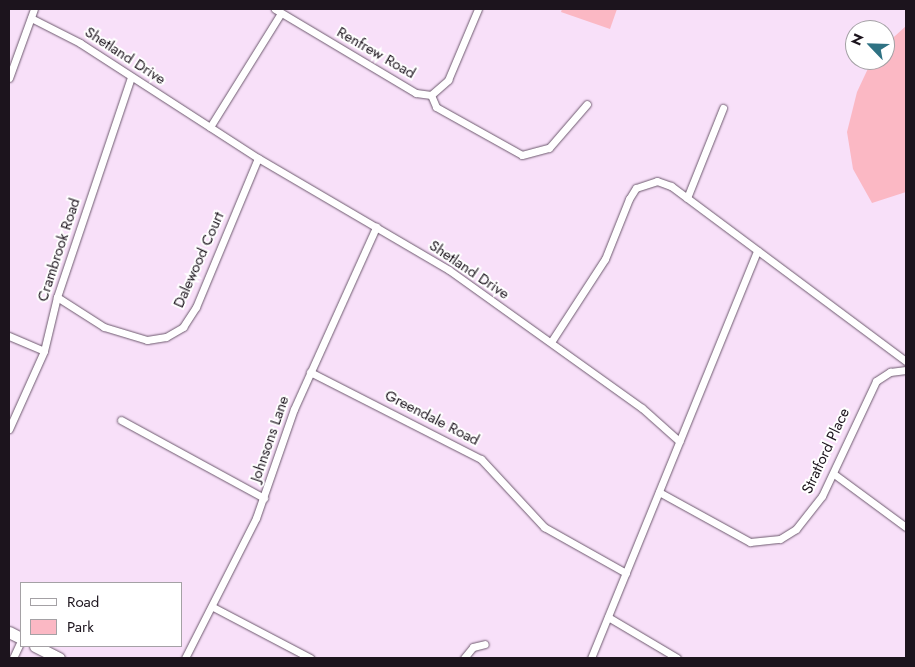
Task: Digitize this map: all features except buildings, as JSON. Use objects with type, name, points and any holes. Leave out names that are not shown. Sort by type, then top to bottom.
[{"type":"main road","points":[[9,632],[20,639]]},
{"type":"main road","points":[[37,647],[59,658]]},
{"type":"street","points":[[9,78],[34,9]]},
{"type":"street","name":"Renfrew Road","points":[[274,9],[416,93],[431,95]]},
{"type":"street","points":[[478,9],[448,80],[431,95],[436,107],[522,155],[537,155],[549,148],[587,104]]},
{"type":"street","points":[[210,126],[281,13]]},
{"type":"street","name":"Shetland Drive","points":[[31,18],[80,42],[258,158],[449,270],[642,408],[679,441]]},
{"type":"street","name":"Crambrook Road","points":[[9,429],[44,351],[57,297],[131,77]]},
{"type":"street","points":[[687,198],[723,108]]},
{"type":"street","name":"Dalewood Court","points":[[57,297],[104,327],[140,338],[166,337],[183,326],[196,307],[258,158]]},
{"type":"street","points":[[551,342],[605,259],[636,188],[657,181],[687,198],[906,361]]},
{"type":"street","name":"Johnsons Lane","points":[[185,658],[213,607],[264,498],[310,372],[376,227]]},
{"type":"street","points":[[591,658],[757,251]]},
{"type":"street","points":[[9,336],[44,351]]},
{"type":"street","name":"Stratford Place","points":[[659,492],[736,536],[765,543],[796,529],[834,474],[876,381],[890,372],[906,370]]},
{"type":"street","name":"Greendale Road","points":[[310,372],[482,459],[544,527],[626,573]]},
{"type":"street","points":[[121,420],[264,498]]},
{"type":"street","points":[[834,474],[906,527]]},
{"type":"street","points":[[213,607],[310,658]]},
{"type":"street","points":[[608,617],[677,658]]},
{"type":"street","points":[[13,658],[20,642]]},
{"type":"street","points":[[464,658],[473,647],[485,644]]},
{"type":"green space","points":[[562,9],[617,9],[610,29],[561,12]]},
{"type":"green space","points":[[906,26],[906,192],[872,203],[853,169],[847,132],[857,92],[867,70],[895,70],[895,36]]}]
